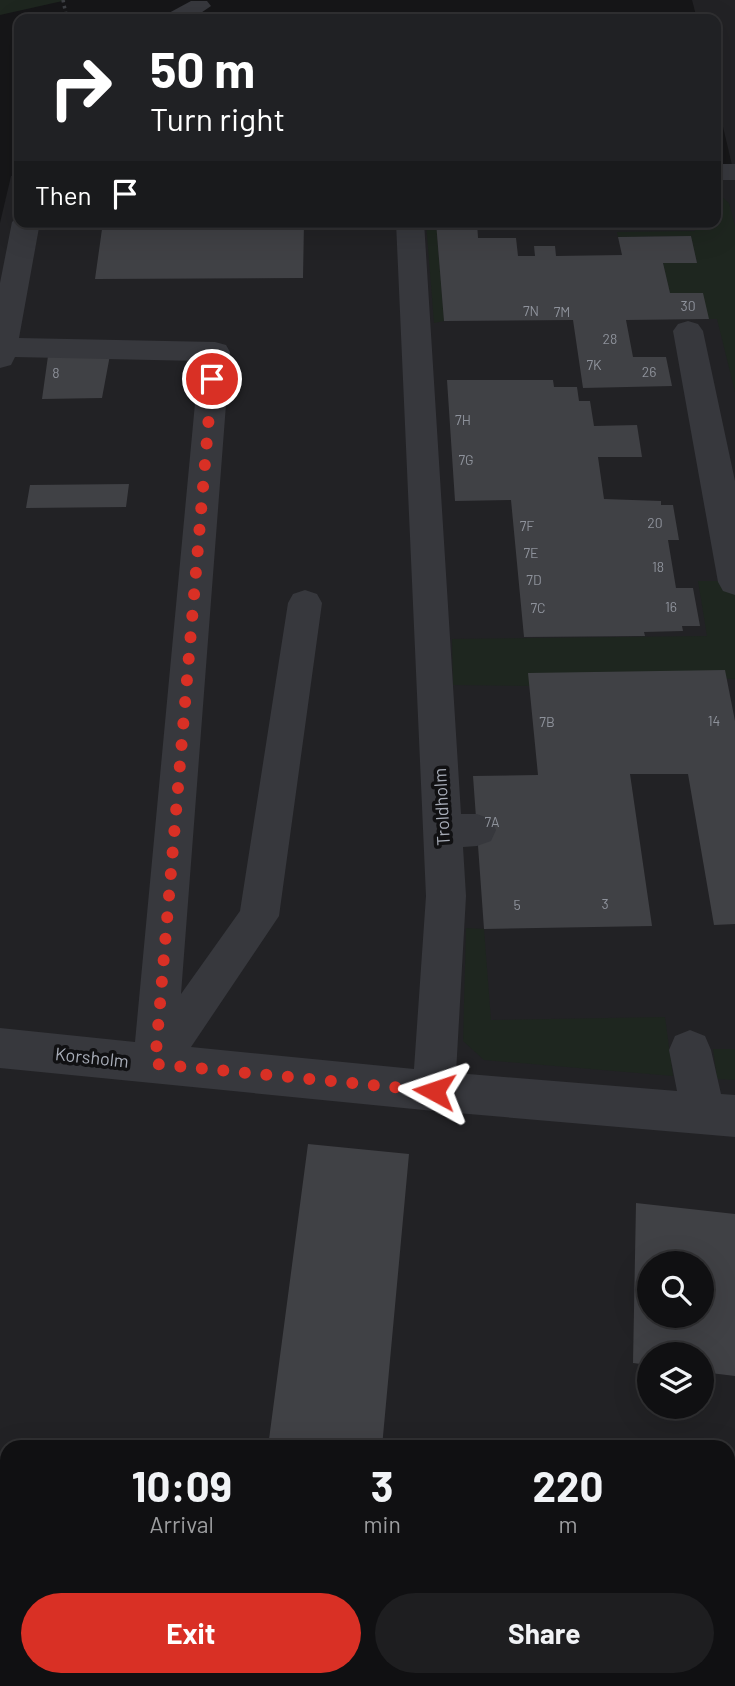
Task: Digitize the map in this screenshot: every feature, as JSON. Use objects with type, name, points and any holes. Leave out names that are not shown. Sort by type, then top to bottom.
[{"type":"street","points":[[184,14],[199,6]]},
{"type":"street","points":[[25,228],[1,353],[47,346],[215,352],[155,1064]]},
{"type":"street","name":"Troldholm","points":[[411,228],[431,355],[446,720],[460,831],[446,896],[434,1091]]},
{"type":"street","points":[[688,331],[727,493],[735,582]]},
{"type":"street","points":[[155,1064],[258,916],[305,603]]},
{"type":"street","name":"Korsholm","points":[[0,1048],[434,1091]]},
{"type":"street","points":[[434,1091],[720,1115],[690,1050]]},
{"type":"shaded area","points":[[0,0],[67,0],[0,15]]},
{"type":"shaded area","points":[[692,0],[735,0],[735,1440],[0,1440],[0,223],[11,176],[14,176],[14,228],[721,228],[721,166],[732,165],[721,118],[721,14],[696,14]]},
{"type":"shaded area","points":[[721,196],[729,203],[735,226],[735,392],[717,319],[709,319],[670,293],[663,263],[697,263],[691,236],[618,237],[617,232],[695,231],[694,228],[721,228]]},
{"type":"shaded area","points":[[426,228],[436,228],[444,321],[434,323]]},
{"type":"shaded area","points":[[698,581],[735,581],[735,679],[529,673],[530,686],[453,685],[452,639],[707,636]]},
{"type":"shaded area","points":[[466,928],[484,929],[491,1020],[665,1017],[673,1076],[484,1060],[463,1041]]},
{"type":"shaded area","points":[[713,1049],[735,1049],[735,1080],[717,1079]]},
{"type":"building","points":[[102,228],[304,228],[303,278],[95,279]]},
{"type":"building","points":[[436,228],[477,228],[478,238],[516,238],[518,256],[535,256],[534,246],[555,246],[556,256],[622,255],[618,237],[691,236],[697,263],[663,263],[670,293],[703,293],[709,319],[626,320],[633,357],[666,357],[672,386],[583,388],[573,320],[444,321]]},
{"type":"building","points":[[110,355],[102,398],[42,399],[48,356]]},
{"type":"building","points":[[447,380],[553,380],[554,387],[577,387],[579,401],[590,401],[594,426],[637,425],[642,457],[598,457],[604,499],[661,501],[661,505],[673,505],[679,540],[668,540],[676,588],[693,588],[700,626],[682,626],[683,631],[644,632],[645,636],[524,637],[511,500],[455,501]]},
{"type":"building","points":[[129,484],[126,507],[26,508],[30,485]]},
{"type":"building","points":[[725,670],[735,721],[735,924],[714,925],[688,774],[630,774],[652,926],[484,929],[473,776],[538,775],[528,673]]},
{"type":"building","points":[[308,1144],[409,1154],[383,1440],[269,1440]]},
{"type":"building","points":[[636,1203],[735,1214],[735,1376],[714,1373],[714,1342],[637,1342],[637,1364],[633,1363]]},
{"type":"route","points":[[212,379],[155,1064],[434,1091]]}]
